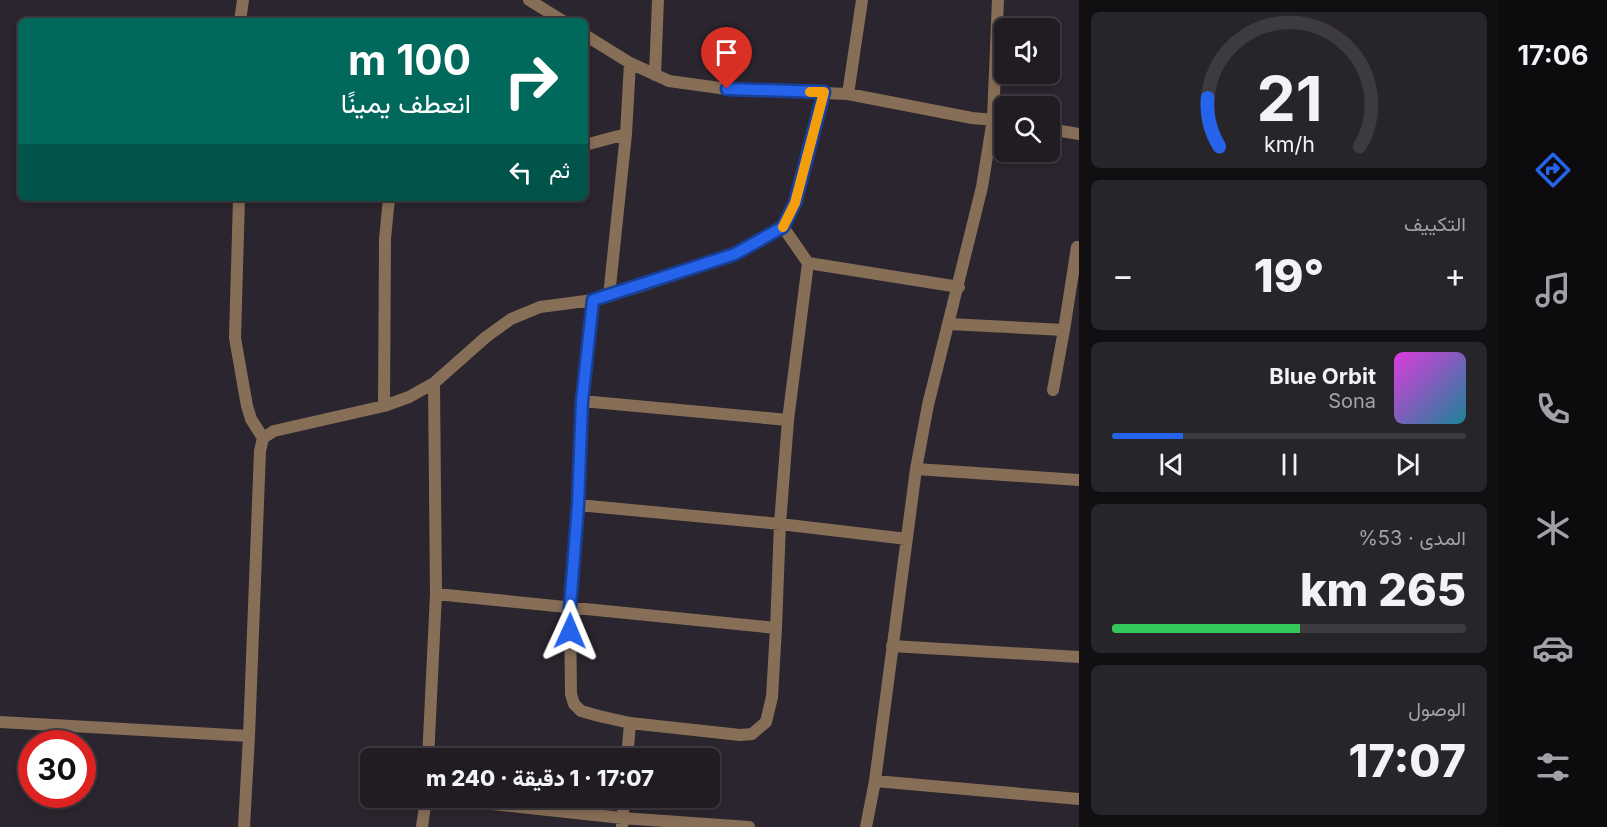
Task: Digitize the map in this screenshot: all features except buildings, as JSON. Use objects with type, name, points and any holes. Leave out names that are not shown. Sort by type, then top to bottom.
[{"type":"street","points":[[240,18],[243,0]]},
{"type":"street","points":[[530,0],[558,18]]},
{"type":"street","points":[[655,75],[658,0]]},
{"type":"street","points":[[848,94],[862,0]]},
{"type":"street","points":[[998,0],[999,96]]},
{"type":"street","points":[[588,37],[630,63],[669,81],[727,89],[848,94],[972,118],[994,120]]},
{"type":"street","points":[[609,296],[626,134],[630,63]]},
{"type":"street","points":[[263,438],[274,431],[384,406],[409,397],[434,383],[510,319],[540,307],[609,296],[735,254],[783,227],[795,203],[824,92]]},
{"type":"street","points":[[1060,131],[1079,134]]},
{"type":"street","points":[[588,144],[626,134]]},
{"type":"street","points":[[866,827],[875,781],[916,469],[928,405],[994,140]]},
{"type":"street","points":[[239,201],[235,338],[247,406],[263,438],[260,451],[244,827]]},
{"type":"street","points":[[384,406],[385,239],[389,201]]},
{"type":"street","points":[[593,300],[582,401],[578,505],[570,607],[571,694],[574,704],[581,711],[630,723],[740,735],[752,734],[766,722],[772,697],[780,524],[788,420],[808,263],[783,227]]},
{"type":"street","points":[[1053,390],[1077,247]]},
{"type":"street","points":[[808,263],[958,287]]},
{"type":"street","points":[[949,324],[1064,330]]},
{"type":"street","points":[[429,748],[436,594],[434,383]]},
{"type":"street","points":[[582,401],[788,420]]},
{"type":"street","points":[[916,469],[1079,480]]},
{"type":"street","points":[[578,505],[780,524],[907,539]]},
{"type":"street","points":[[436,594],[776,628]]},
{"type":"street","points":[[892,646],[1079,657]]},
{"type":"street","points":[[0,722],[249,736]]},
{"type":"street","points":[[628,748],[630,723]]},
{"type":"street","points":[[875,781],[1079,799]]},
{"type":"street","points":[[422,827],[425,808]]},
{"type":"street","points":[[513,808],[622,822],[749,827]]},
{"type":"slow traffic","points":[[783,227],[795,203],[824,92],[810,92]]},
{"type":"route","points":[[570,631],[582,401],[593,300],[735,254],[783,227],[795,203],[824,92],[727,89]]}]
